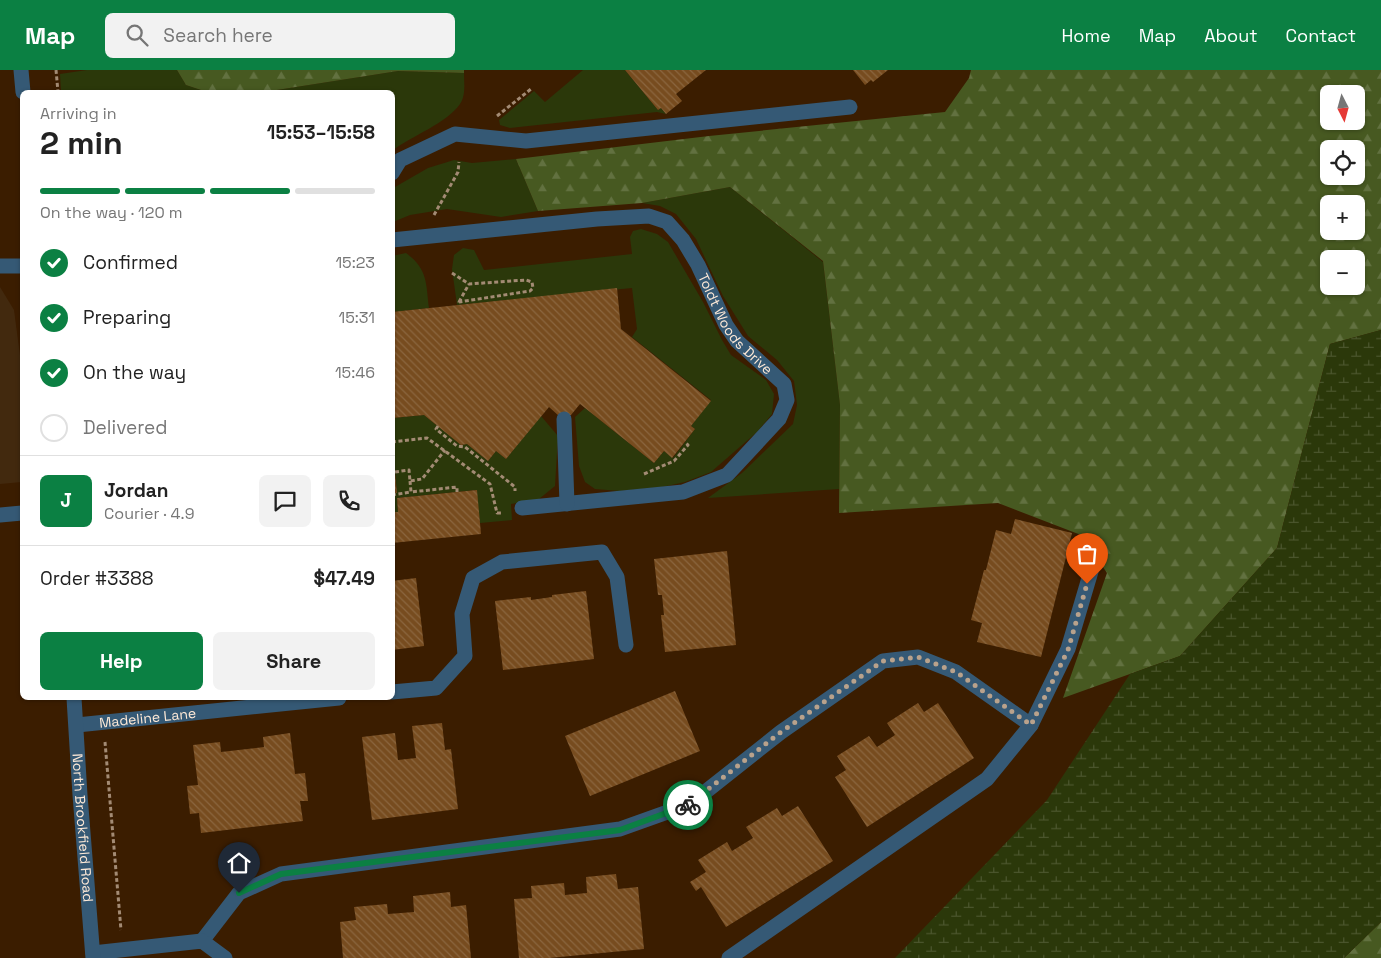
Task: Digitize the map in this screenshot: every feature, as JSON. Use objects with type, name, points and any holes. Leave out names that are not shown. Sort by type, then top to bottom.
[{"type":"street","points":[[21,70],[23,90]]},
{"type":"street","points":[[395,169],[400,160],[455,134],[526,141],[850,107]]},
{"type":"street","name":"Toldt Woods Drive","points":[[395,240],[597,219],[649,216],[667,222],[683,240],[698,265],[726,324],[737,341],[784,384],[787,400],[779,419],[727,475],[683,492],[522,508]]},
{"type":"street","points":[[0,266],[20,266]]},
{"type":"street","points":[[564,419],[567,504]]},
{"type":"street","points":[[0,515],[20,513]]},
{"type":"street","points":[[395,692],[436,688],[465,656],[462,614],[473,578],[502,562],[602,552],[617,577],[626,645]]},
{"type":"street","points":[[729,958],[987,779],[1031,725],[1068,650],[1092,568]]},
{"type":"street","points":[[202,941],[239,893],[281,874],[620,830],[690,804],[781,732],[883,661],[918,657],[956,672],[1031,725]]},
{"type":"street","name":"North Brookfield Road","points":[[74,700],[93,955]]},
{"type":"street","name":"Madeline Lane","points":[[76,725],[319,700]]},
{"type":"street","points":[[93,955],[202,941],[225,958]]},
{"type":"path","points":[[56,70],[58,90]]},
{"type":"path","points":[[497,116],[531,89]]},
{"type":"path","points":[[426,216],[434,215],[458,172],[459,162]]},
{"type":"path","points":[[452,273],[469,284],[526,280],[532,282],[533,288],[530,291],[459,304],[469,284]]},
{"type":"path","points":[[438,426],[436,429],[457,446],[465,447],[515,487],[515,494]]},
{"type":"path","points":[[395,442],[427,438],[490,484],[497,513],[504,513]]},
{"type":"path","points":[[639,476],[674,461],[688,445],[685,442]]},
{"type":"path","points":[[410,481],[422,479],[445,450]]},
{"type":"path","points":[[395,472],[409,470],[411,492]]},
{"type":"path","points":[[395,495],[457,487],[457,492]]},
{"type":"path","points":[[104,721],[123,950]]},
{"type":"shaded area","points":[[0,287],[14,310],[20,355],[20,482],[0,484]]},
{"type":"green space","points":[[87,70],[177,70],[186,85],[201,90],[61,90],[60,74]]},
{"type":"green space","points":[[177,70],[464,70],[464,73],[398,71],[277,90],[201,90],[186,85]]},
{"type":"green space","points":[[583,70],[625,70],[658,110],[661,108],[666,114],[657,112],[510,128],[500,125],[499,120],[534,91],[545,102]]},
{"type":"green space","points":[[971,70],[1381,70],[1381,330],[1330,344],[1277,548],[1180,656],[1063,698],[1107,573],[1081,535],[998,503],[839,513],[840,405],[823,261],[730,187],[642,203],[538,211],[516,159],[709,136],[945,112],[969,78]]},
{"type":"green space","points":[[398,71],[464,73],[463,97],[454,111],[395,149],[395,90],[277,90]]},
{"type":"green space","points":[[516,159],[538,211],[501,217],[447,209],[410,215],[395,221],[395,187],[428,168],[454,160],[472,163]]},
{"type":"green space","points":[[730,187],[823,262],[840,405],[839,489],[708,498],[742,473],[793,424],[797,405],[794,381],[777,360],[748,336],[723,296],[696,239],[676,214],[660,206],[642,203]]},
{"type":"green space","points":[[641,229],[657,234],[668,242],[731,355],[766,380],[774,394],[772,414],[757,432],[711,472],[685,482],[662,487],[620,491],[595,489],[585,482],[579,466],[575,417],[585,408],[654,463],[664,451],[673,458],[695,429],[691,426],[711,400],[632,337],[637,329],[632,288],[457,305],[452,269],[454,255],[463,248],[474,250],[484,270],[632,254],[630,237],[633,231]]},
{"type":"green space","points":[[406,253],[422,271],[425,278],[429,308],[395,312],[395,255]]},
{"type":"green space","points":[[1381,330],[1381,922],[1344,958],[895,958],[1047,800],[1130,674],[1180,656],[1277,548],[1330,344]]},
{"type":"green space","points":[[424,415],[461,445],[467,444],[488,461],[496,451],[506,459],[541,416],[558,436],[555,486],[539,499],[511,504],[512,520],[480,523],[476,490],[397,498],[398,512],[395,512],[395,493],[397,493],[395,418]]},
{"type":"green space","points":[[1381,922],[1381,958],[1344,958]]},
{"type":"building","points":[[625,70],[706,70],[676,94],[682,101],[666,114],[661,108],[658,110]]},
{"type":"building","points":[[853,70],[888,70],[873,82],[871,80],[865,85]]},
{"type":"building","points":[[617,288],[621,329],[711,401],[691,426],[695,429],[672,458],[664,451],[654,463],[580,404],[571,415],[559,416],[549,407],[506,459],[496,451],[488,461],[467,444],[461,445],[424,415],[395,418],[395,312]]},
{"type":"building","points":[[395,473],[397,493],[395,493]]},
{"type":"building","points":[[477,490],[481,534],[395,543],[395,512],[398,512],[397,498]]},
{"type":"building","points":[[1015,519],[1072,533],[1041,657],[977,642],[982,623],[971,620],[996,530],[1011,534]]},
{"type":"building","points":[[727,551],[736,645],[665,652],[661,615],[664,615],[662,595],[658,595],[654,559]]},
{"type":"building","points":[[416,578],[424,646],[395,650],[395,581]]},
{"type":"building","points":[[586,591],[594,659],[503,670],[495,601],[531,597],[531,600],[552,597],[552,595]]},
{"type":"building","points":[[675,691],[700,751],[590,796],[565,736]]},
{"type":"building","points":[[918,703],[924,712],[938,703],[974,758],[867,827],[835,777],[846,770],[837,756],[869,736],[877,747],[895,735],[887,723]]},
{"type":"building","points":[[442,723],[445,750],[451,749],[458,809],[372,820],[362,737],[395,733],[398,760],[416,758],[412,726]]},
{"type":"building","points":[[290,733],[295,774],[305,773],[308,801],[300,801],[303,821],[201,833],[199,813],[190,814],[187,786],[198,785],[193,745],[220,742],[221,752],[264,747],[263,737]]},
{"type":"building","points":[[798,806],[833,861],[726,927],[701,887],[696,891],[690,882],[706,872],[698,860],[727,842],[732,851],[753,838],[746,827],[777,808],[782,816]]},
{"type":"building","points":[[616,874],[618,889],[638,887],[644,949],[549,958],[519,958],[514,899],[532,898],[531,886],[564,883],[565,895],[587,893],[586,877]]},
{"type":"building","points":[[450,892],[451,907],[466,905],[471,958],[343,958],[340,922],[356,920],[354,907],[387,904],[388,914],[414,912],[413,896]]},
{"type":"way so far","points":[[688,805],[781,732],[883,661],[918,657],[956,672],[1031,725],[1068,650],[1087,584]]},
{"type":"route","points":[[239,893],[281,874],[620,830],[688,805]]}]
